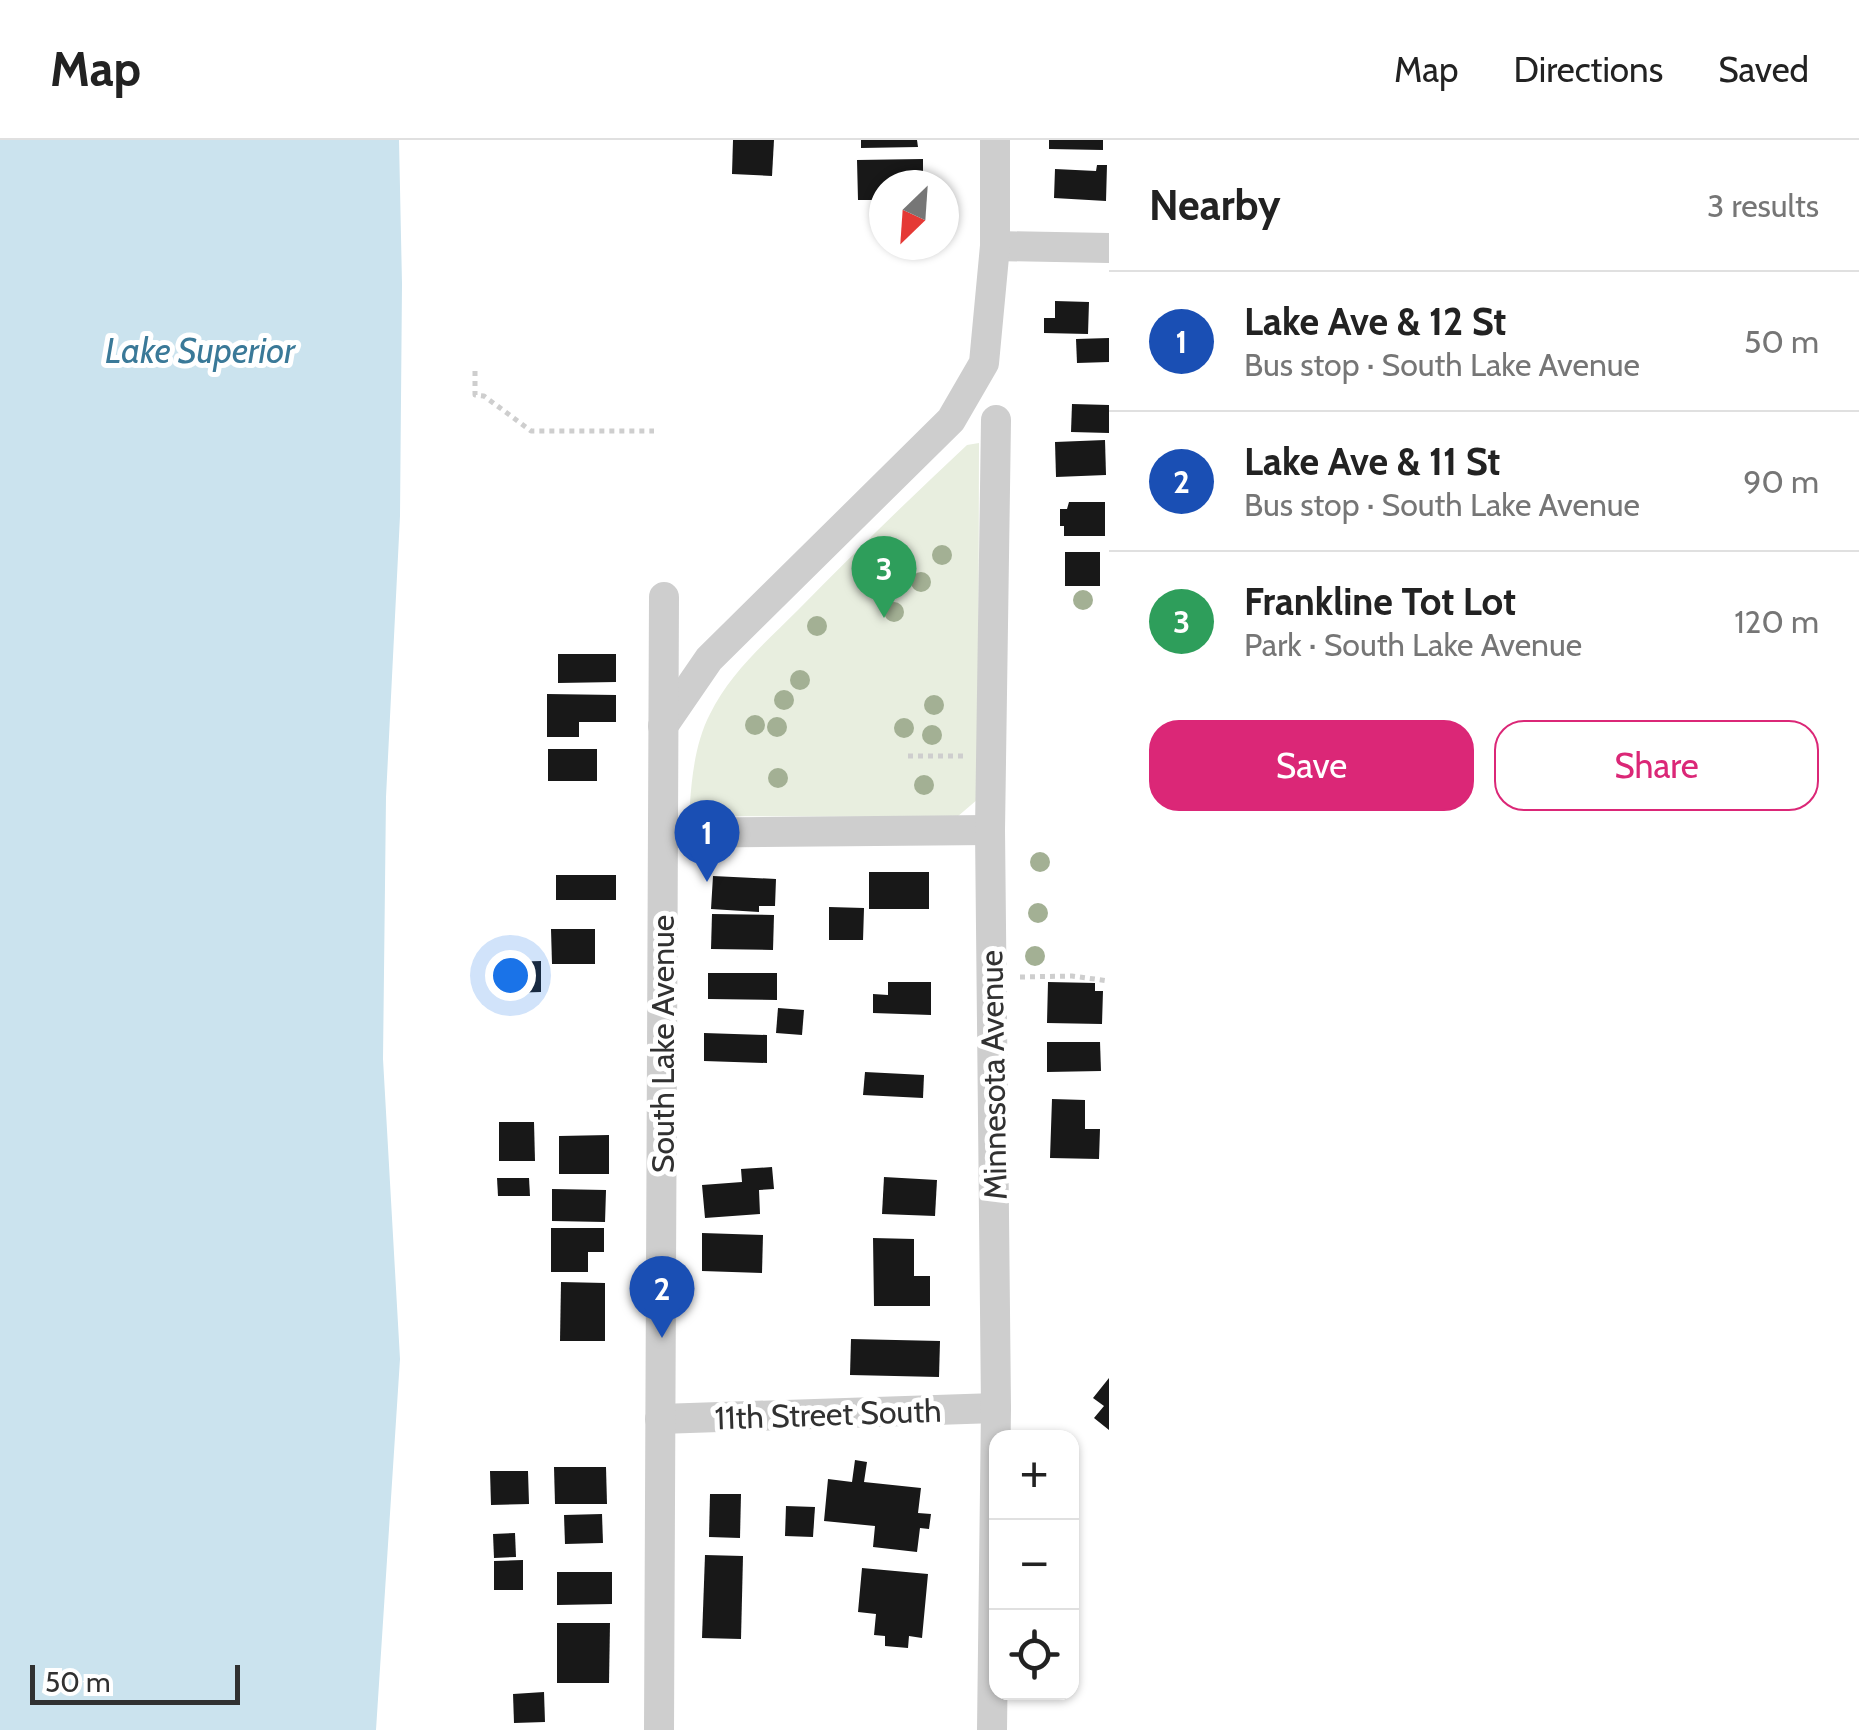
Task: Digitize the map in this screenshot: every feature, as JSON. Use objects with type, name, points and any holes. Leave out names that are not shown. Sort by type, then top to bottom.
[{"type":"street","points":[[663,726],[708,659],[951,420],[984,362],[994,246],[995,140]]},
{"type":"street","points":[[994,246],[1109,248]]},
{"type":"street","name":"Minnesota Avenue","points":[[992,1730],[996,1408],[990,830],[996,420]]},
{"type":"street","name":"South Lake Avenue","points":[[659,1730],[664,596]]},
{"type":"street","points":[[662,833],[990,830]]},
{"type":"street","name":"11th Street South","points":[[660,1420],[996,1408]]},
{"type":"path","points":[[475,371],[475,395],[484,396],[530,431],[654,431]]},
{"type":"path","points":[[908,756],[991,757]]},
{"type":"path","points":[[992,978],[1072,976],[1109,981]]},
{"type":"green space","points":[[979,443],[978,799],[957,817],[704,816],[692,809],[692,781],[701,735],[718,699],[738,672],[945,465],[967,445]]},
{"type":"water","name":"Lake Superior","points":[[0,140],[399,140],[400,516],[386,797],[383,1059],[400,1359],[376,1730],[0,1730]]},
{"type":"building","points":[[733,140],[774,140],[772,176],[732,174]]},
{"type":"building","points":[[861,140],[917,140],[918,147],[861,148]]},
{"type":"building","points":[[1049,140],[1103,140],[1103,150],[1049,149]]},
{"type":"building","points":[[923,159],[923,170],[869,170],[869,200],[858,200],[857,160]]},
{"type":"building","points":[[1097,165],[1107,165],[1106,201],[1054,198],[1055,169],[1096,171]]},
{"type":"building","points":[[1055,301],[1089,302],[1088,334],[1044,333],[1044,318],[1055,318]]},
{"type":"building","points":[[1109,338],[1109,362],[1077,363],[1076,339]]},
{"type":"building","points":[[1072,404],[1109,405],[1109,433],[1071,432]]},
{"type":"building","points":[[1105,440],[1106,475],[1056,477],[1055,442]]},
{"type":"building","points":[[1069,502],[1105,502],[1105,536],[1064,536],[1060,509],[1067,509]]},
{"type":"building","points":[[1065,552],[1100,552],[1100,586],[1065,586]]},
{"type":"building","points":[[558,654],[616,654],[616,682],[558,683]]},
{"type":"building","points":[[547,694],[616,695],[616,722],[579,722],[579,737],[547,737]]},
{"type":"building","points":[[548,749],[597,749],[597,781],[548,781]]},
{"type":"building","points":[[869,872],[929,872],[929,909],[869,909]]},
{"type":"building","points":[[556,875],[616,875],[616,900],[556,900]]},
{"type":"building","points":[[713,876],[776,879],[775,906],[759,906],[759,912],[711,909]]},
{"type":"building","points":[[829,907],[864,908],[863,940],[829,940]]},
{"type":"building","points":[[712,914],[774,915],[773,950],[711,949]]},
{"type":"building","points":[[551,929],[595,929],[595,964],[552,964]]},
{"type":"building","points":[[541,961],[541,992],[508,993],[507,962]]},
{"type":"building","points":[[708,973],[777,973],[777,1000],[708,999]]},
{"type":"building","points":[[888,982],[931,982],[931,1015],[873,1013],[873,994],[888,995]]},
{"type":"building","points":[[1048,982],[1095,983],[1095,991],[1103,991],[1102,1024],[1047,1023]]},
{"type":"building","points":[[778,1008],[804,1010],[802,1035],[776,1033]]},
{"type":"building","points":[[704,1033],[767,1035],[767,1063],[704,1061]]},
{"type":"building","points":[[1047,1042],[1100,1042],[1101,1071],[1047,1072]]},
{"type":"building","points":[[865,1072],[924,1075],[923,1098],[863,1095]]},
{"type":"building","points":[[1052,1099],[1085,1100],[1085,1129],[1100,1129],[1099,1159],[1050,1158]]},
{"type":"building","points":[[499,1122],[534,1122],[535,1161],[499,1161]]},
{"type":"building","points":[[609,1135],[609,1174],[559,1174],[559,1136]]},
{"type":"building","points":[[772,1167],[774,1189],[759,1190],[760,1214],[705,1218],[702,1185],[742,1182],[741,1169]]},
{"type":"building","points":[[884,1177],[937,1180],[935,1216],[882,1214]]},
{"type":"building","points":[[497,1178],[529,1178],[530,1196],[498,1196]]},
{"type":"building","points":[[552,1189],[606,1190],[605,1222],[552,1221]]},
{"type":"building","points":[[551,1228],[604,1228],[604,1252],[588,1252],[588,1272],[551,1272]]},
{"type":"building","points":[[702,1233],[763,1235],[762,1273],[702,1271]]},
{"type":"building","points":[[873,1238],[914,1239],[914,1276],[930,1276],[930,1306],[874,1306]]},
{"type":"building","points":[[561,1282],[605,1283],[605,1341],[560,1341]]},
{"type":"building","points":[[851,1339],[940,1341],[939,1377],[850,1375]]},
{"type":"building","points":[[1109,1378],[1109,1430],[1094,1418],[1104,1406],[1093,1398]]},
{"type":"building","points":[[855,1460],[867,1462],[864,1482],[921,1488],[918,1513],[931,1514],[929,1529],[920,1528],[917,1552],[873,1547],[875,1526],[824,1521],[828,1479],[852,1482]]},
{"type":"building","points":[[554,1467],[606,1467],[607,1504],[555,1504]]},
{"type":"building","points":[[490,1471],[528,1471],[529,1504],[491,1505]]},
{"type":"building","points":[[710,1494],[741,1494],[740,1538],[709,1537]]},
{"type":"building","points":[[786,1506],[815,1507],[813,1537],[785,1536]]},
{"type":"building","points":[[602,1514],[603,1543],[565,1544],[564,1515]]},
{"type":"building","points":[[515,1533],[516,1557],[494,1558],[493,1534]]},
{"type":"building","points":[[705,1555],[743,1556],[741,1639],[702,1638]]},
{"type":"building","points":[[523,1560],[523,1590],[494,1590],[494,1561]]},
{"type":"building","points":[[862,1568],[928,1574],[922,1638],[909,1636],[908,1648],[885,1646],[885,1636],[874,1635],[876,1614],[858,1612]]},
{"type":"building","points":[[557,1572],[612,1572],[612,1604],[557,1605]]},
{"type":"building","points":[[557,1623],[610,1623],[609,1683],[557,1683]]},
{"type":"building","points":[[544,1692],[545,1722],[514,1723],[513,1694]]},
{"type":"place","name":"Frankline Tot Lot","points":[[884,618]]},
{"type":"place","name":"Lake Ave & 12 St","points":[[707,882]]},
{"type":"place","name":"Lake Ave & 11 St","points":[[662,1338]]}]
